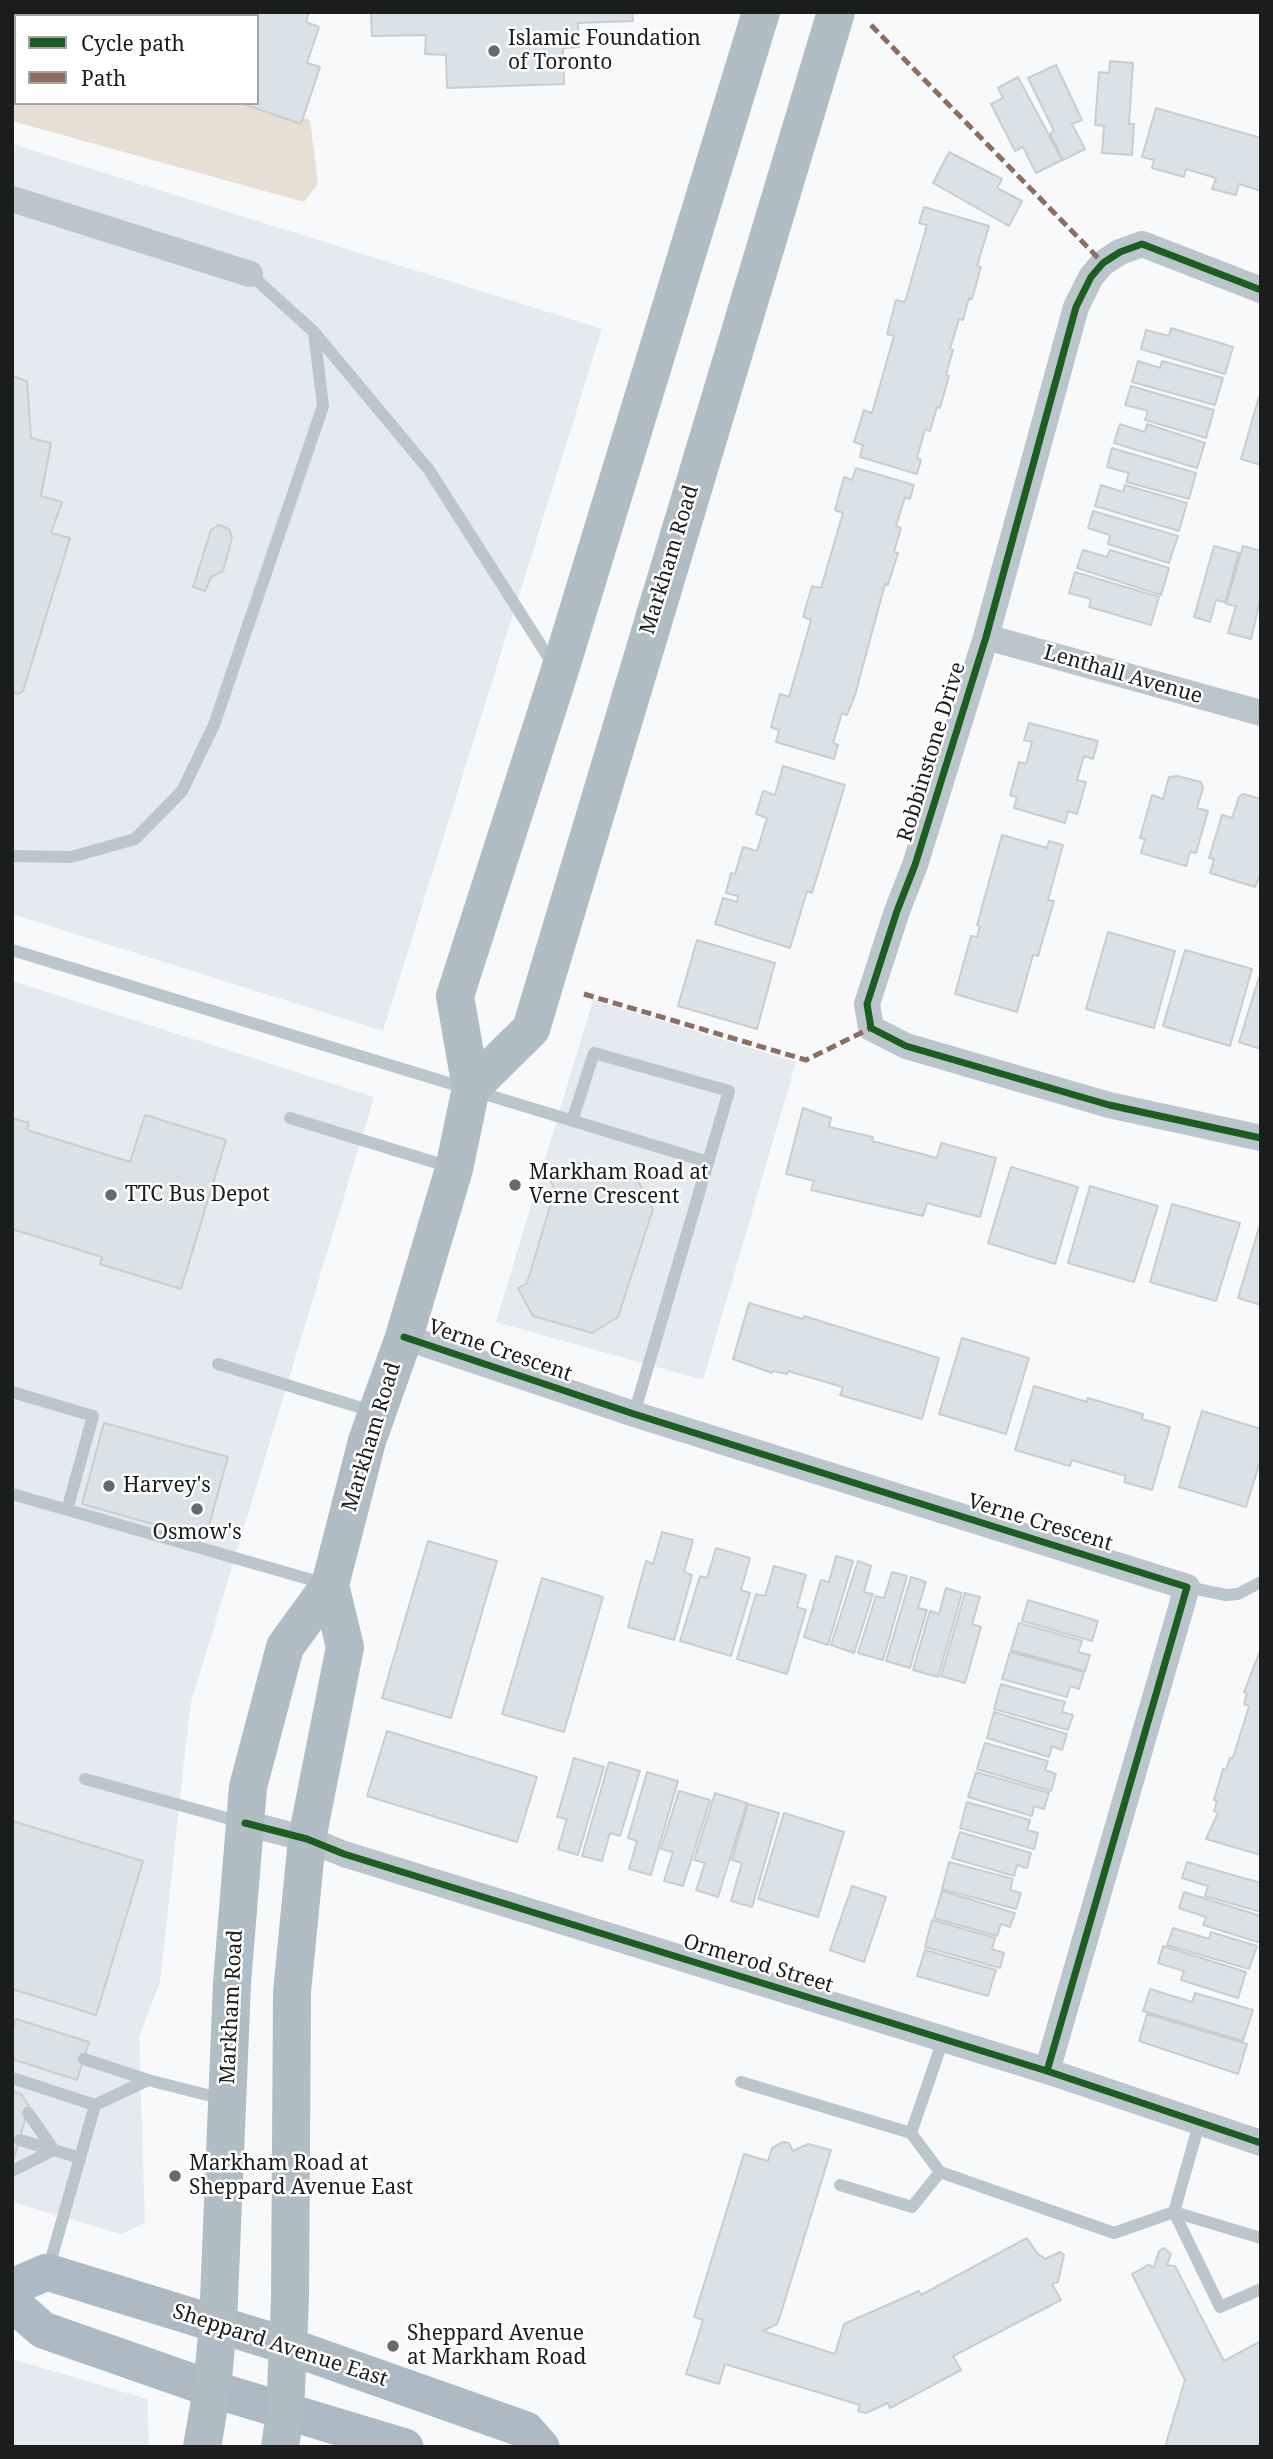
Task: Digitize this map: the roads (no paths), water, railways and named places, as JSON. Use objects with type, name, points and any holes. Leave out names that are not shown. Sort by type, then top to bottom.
[{"type":"main road","name":"Markham Road","points":[[202,2447],[212,2389],[218,2325],[232,1983],[248,1787],[285,1647],[330,1585],[377,1412],[404,1337],[454,1168],[471,1088],[455,996],[559,673],[761,12]]},
{"type":"main road","name":"Markham Road","points":[[471,1088],[531,1029],[836,12]]},
{"type":"main road","name":"Markham Road","points":[[283,2430],[288,2346],[292,1992],[307,1839],[345,1647],[330,1585]]},
{"type":"main road","name":"Sheppard Avenue East","points":[[47,2272],[288,2346],[526,2430],[541,2447]]},
{"type":"main road","points":[[12,2287],[47,2272]]},
{"type":"main road","points":[[12,2303],[43,2330],[212,2389],[283,2430],[405,2447]]},
{"type":"street","points":[[12,199],[250,274]]},
{"type":"street","name":"Robbinstone Drive","points":[[1261,290],[1142,244],[1120,252],[1103,263],[1091,277],[1076,307],[986,636],[915,865],[867,1004],[871,1028],[906,1046],[1084,1097],[1261,1138]]},
{"type":"street","name":"Lenthall Avenue","points":[[986,636],[1261,713]]},
{"type":"street","name":"Verne Crescent","points":[[404,1337],[634,1414],[1187,1587]]},
{"type":"street","points":[[1047,2071],[1187,1587]]},
{"type":"street","name":"Ormerod Street","points":[[245,1823],[307,1839],[344,1854],[1047,2071],[1261,2143]]},
{"type":"lane","points":[[250,274],[314,332],[429,470],[559,673]]},
{"type":"lane","points":[[12,856],[71,858],[135,839],[182,791],[214,725],[323,406],[314,332]]},
{"type":"lane","points":[[12,950],[709,1162]]},
{"type":"lane","points":[[572,1121],[594,1053],[729,1091],[634,1414]]},
{"type":"lane","points":[[290,1118],[454,1168]]},
{"type":"lane","points":[[218,1364],[377,1412]]},
{"type":"lane","points":[[12,1392],[93,1416],[67,1510]]},
{"type":"lane","points":[[12,1494],[330,1585]]},
{"type":"lane","name":"Verne Crescent","points":[[1187,1587],[1226,1595],[1238,1594],[1261,1582]]},
{"type":"lane","points":[[85,1779],[245,1823]]},
{"type":"lane","points":[[911,2133],[943,2040]]},
{"type":"lane","points":[[84,2059],[148,2080],[226,2100]]},
{"type":"lane","points":[[12,2078],[95,2105],[148,2080]]},
{"type":"lane","points":[[741,2082],[911,2133],[940,2172],[1114,2232],[1174,2213],[1261,2238]]},
{"type":"lane","points":[[47,2272],[95,2105]]},
{"type":"lane","points":[[28,2113],[54,2150]]},
{"type":"lane","points":[[1199,2124],[1174,2213],[1220,2307],[1261,2289]]},
{"type":"lane","points":[[20,2140],[80,2158]]},
{"type":"lane","points":[[12,2171],[54,2150]]},
{"type":"lane","points":[[840,2185],[912,2207],[940,2172]]},
{"type":"place","name":"Islamic Foundation of Toronto","points":[[494,51]]},
{"type":"place","name":"Markham Road at Verne Crescent","points":[[515,1185]]},
{"type":"place","name":"TTC Bus Depot","points":[[111,1195]]},
{"type":"place","name":"Harvey's","points":[[109,1486]]},
{"type":"place","name":"Osmow's","points":[[197,1509]]},
{"type":"place","name":"Markham Road at Sheppard Avenue East","points":[[175,2176]]},
{"type":"place","name":"Sheppard Avenue at Markham Road","points":[[393,2346]]}]
